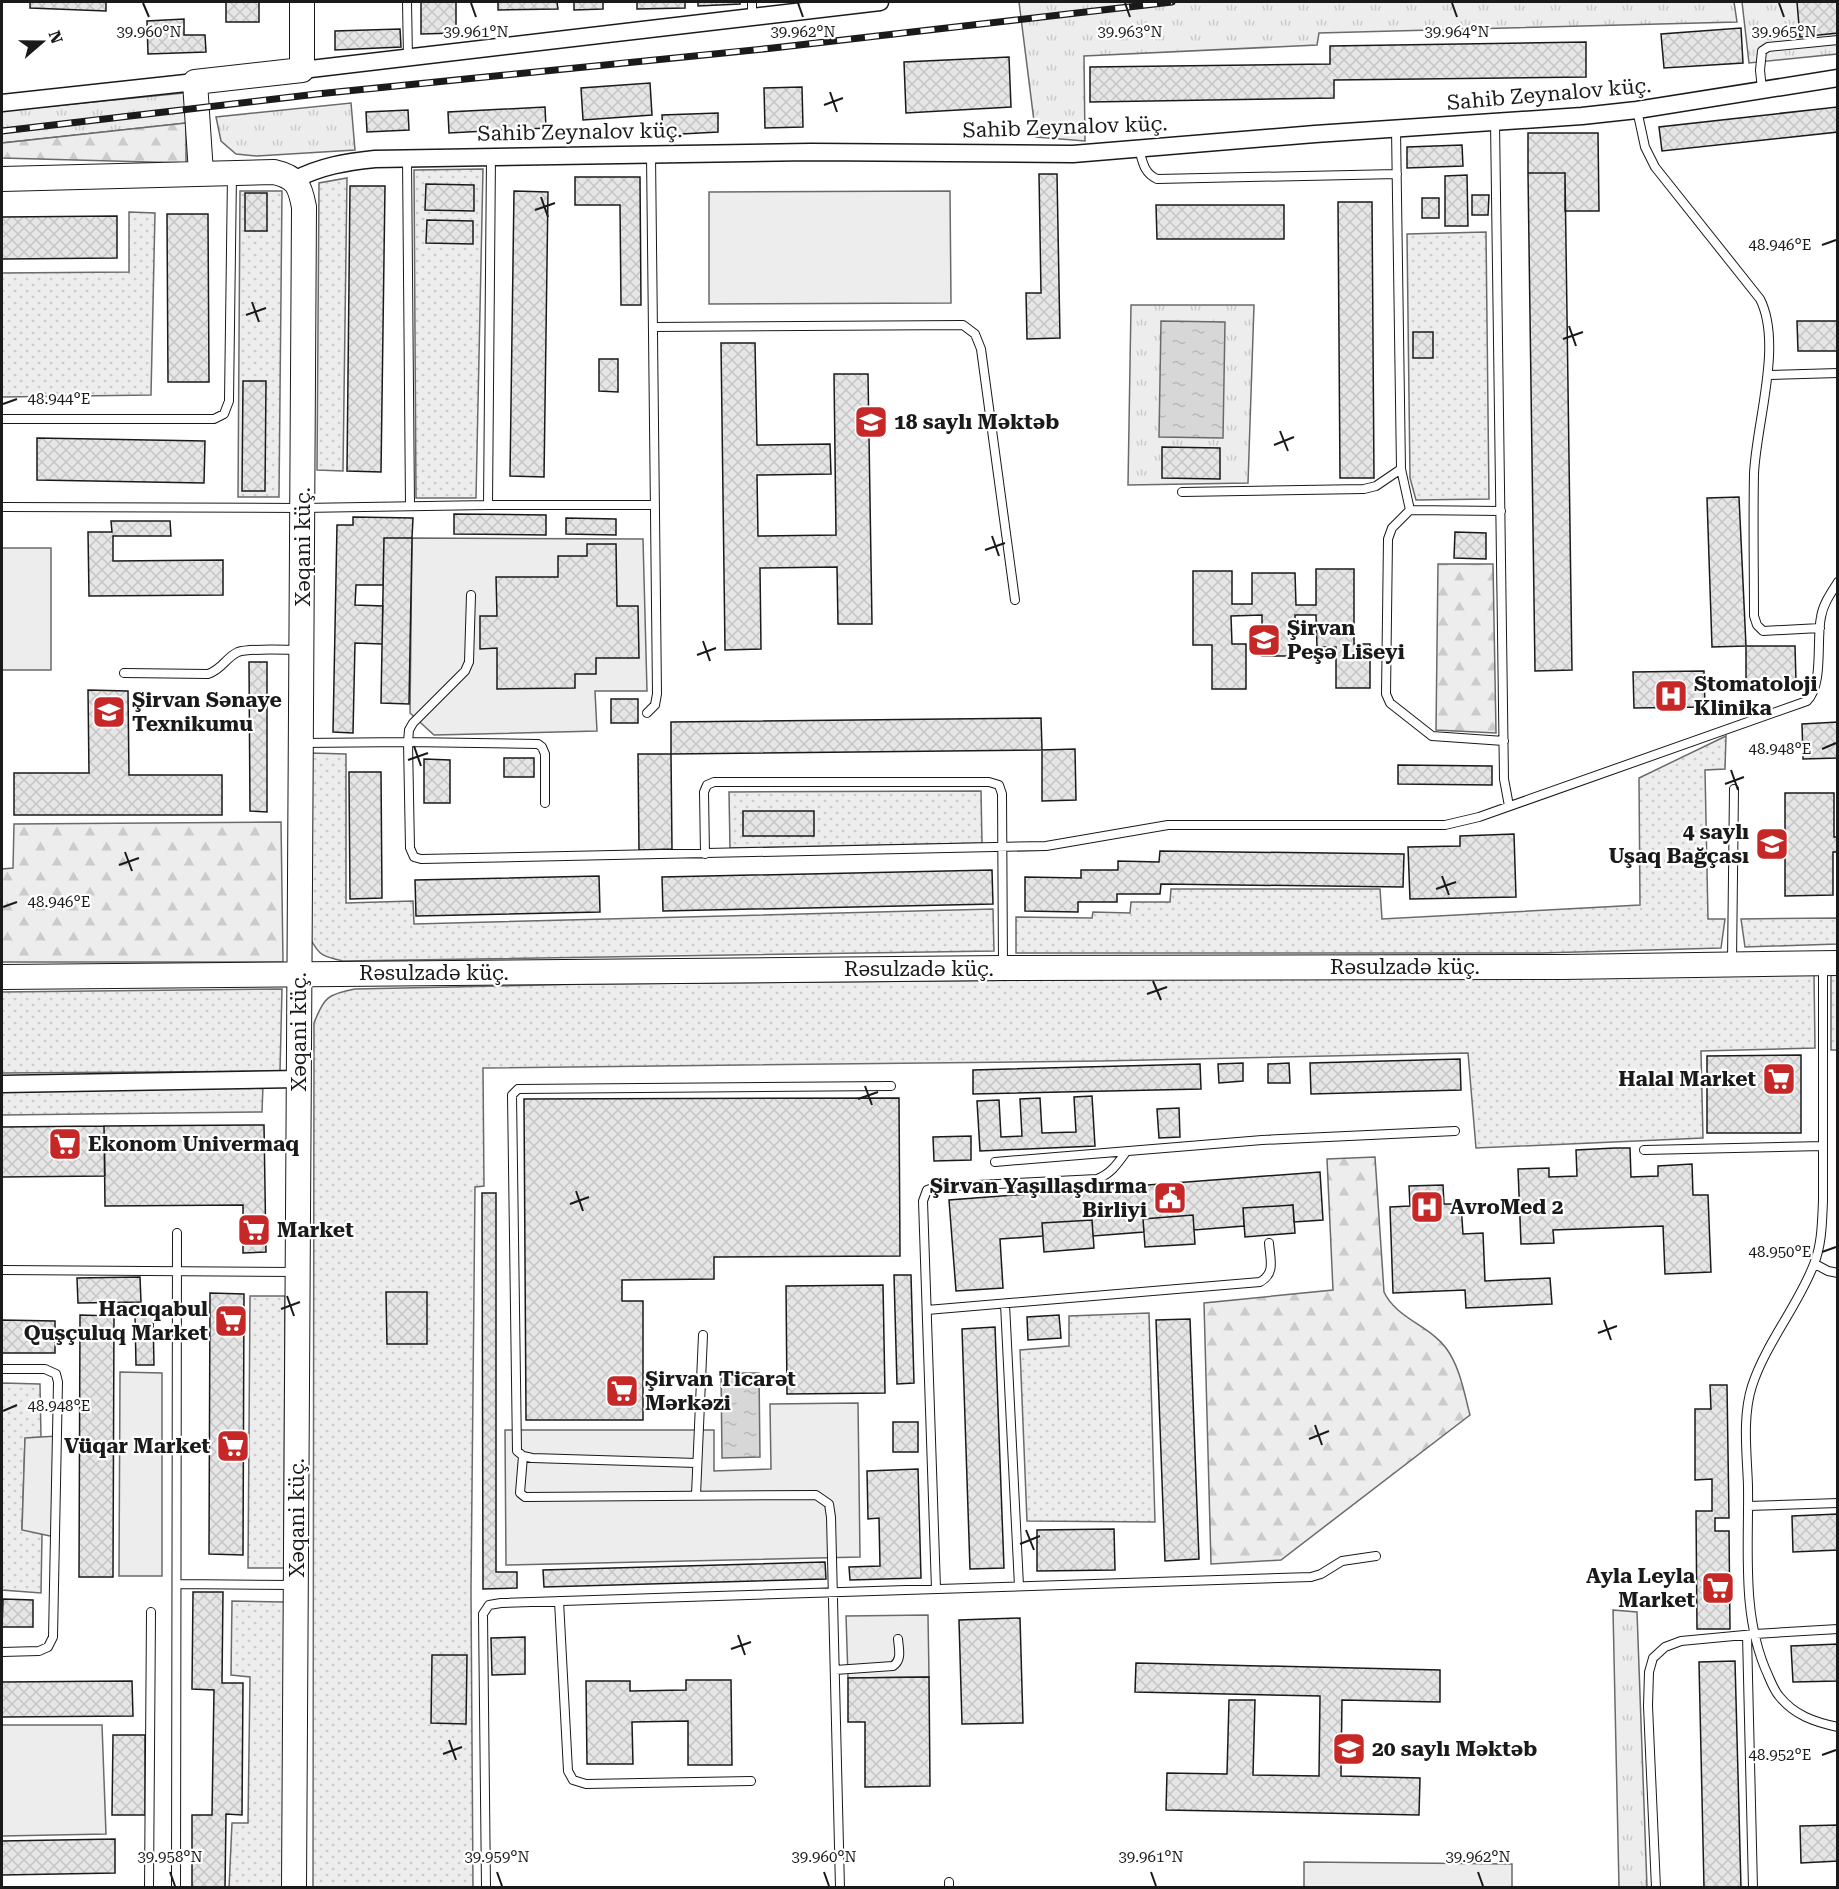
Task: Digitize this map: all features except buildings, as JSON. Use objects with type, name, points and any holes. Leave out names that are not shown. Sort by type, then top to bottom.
[{"type":"street","points":[[302,2],[302,70]]},
{"type":"street","points":[[2,103],[408,58],[752,9],[880,2]]},
{"type":"street","name":"Sahib Zeynalov küç.","points":[[294,180],[314,170],[339,163],[406,158],[812,152],[1029,155],[1139,149],[1637,110],[1838,78]]},
{"type":"street","points":[[195,82],[201,173]]},
{"type":"street","points":[[2,179],[274,172],[285,174],[294,180]]},
{"type":"street","name":"Xəqani küç.","points":[[294,180],[301,191],[304,207],[294,1887]]},
{"type":"street","name":"Rəsulzadə küç.","points":[[2,977],[1003,968],[1830,964]]},
{"type":"street","points":[[2,1084],[298,1079]]},
{"type":"lane","points":[[407,2],[408,58]]},
{"type":"lane","points":[[1762,90],[1760,70],[1762,51],[1768,47],[1838,40]]},
{"type":"lane","points":[[1637,110],[1645,147],[1655,167],[1764,305],[1768,324],[1768,375],[1754,473],[1754,616],[1757,625],[1763,631],[1820,628]]},
{"type":"lane","points":[[1495,122],[1504,779],[1509,806]]},
{"type":"lane","points":[[1396,129],[1401,469],[1410,510]]},
{"type":"lane","points":[[1139,149],[1144,169],[1150,176],[1157,179],[1397,174]]},
{"type":"lane","points":[[647,713],[655,705],[657,694],[651,153]]},
{"type":"lane","points":[[488,505],[491,156]]},
{"type":"lane","points":[[406,158],[410,506]]},
{"type":"lane","points":[[2,419],[214,419],[224,414],[229,401],[232,173]]},
{"type":"lane","points":[[653,327],[963,325],[975,334],[981,349],[1015,600]]},
{"type":"lane","points":[[1768,375],[1838,373]]},
{"type":"lane","points":[[1182,492],[1364,489],[1376,486],[1401,469]]},
{"type":"lane","points":[[2,507],[302,508],[655,505]]},
{"type":"lane","points":[[1501,511],[1410,510],[1392,528],[1388,539],[1386,694],[1390,703],[1432,735],[1504,741]]},
{"type":"lane","points":[[471,596],[469,662],[465,671],[413,723],[409,730],[410,848],[414,857],[422,859],[1003,848],[1063,844],[1168,825],[1445,825],[1509,806],[1807,701],[1813,694],[1816,683],[1821,616],[1838,582]]},
{"type":"lane","points":[[124,673],[208,674],[218,671],[231,656],[240,651],[303,650]]},
{"type":"lane","points":[[302,743],[538,744],[545,754],[545,803]]},
{"type":"lane","points":[[705,854],[704,792],[707,785],[714,782],[989,782],[999,785],[1002,794],[1003,968]]},
{"type":"lane","points":[[1732,965],[1734,789]]},
{"type":"lane","points":[[1753,1887],[1747,1417],[1752,1387],[1815,1264],[1821,1237],[1830,964]]},
{"type":"lane","points":[[697,1463],[523,1456],[517,1451],[512,1095],[518,1089],[891,1086]]},
{"type":"lane","points":[[994,1162],[1262,1140],[1455,1131]]},
{"type":"lane","points":[[1644,1150],[1823,1146]]},
{"type":"lane","points":[[936,1589],[923,1201],[927,1190],[936,1187],[1097,1179],[1105,1177],[1126,1152]]},
{"type":"lane","points":[[176,1887],[177,1233]]},
{"type":"lane","points":[[927,1310],[1260,1282],[1268,1278],[1271,1272],[1269,1243]]},
{"type":"lane","points":[[1815,1264],[1838,1273]]},
{"type":"lane","points":[[2,1270],[297,1272]]},
{"type":"lane","points":[[1005,1304],[1020,1586]]},
{"type":"lane","points":[[696,1496],[703,1335]]},
{"type":"lane","points":[[2,1369],[45,1369],[56,1374],[58,1382],[53,1637],[48,1647],[39,1651],[2,1652]]},
{"type":"lane","points":[[523,1456],[520,1493],[525,1497],[816,1495],[829,1504],[840,1887]]},
{"type":"lane","points":[[1748,1506],[1838,1503]]},
{"type":"lane","points":[[486,1887],[483,1614],[489,1605],[1311,1576],[1321,1574],[1342,1561],[1376,1556]]},
{"type":"lane","points":[[177,1584],[297,1586]]},
{"type":"lane","points":[[559,1601],[568,1771],[573,1780],[586,1784],[751,1781]]},
{"type":"lane","points":[[149,1887],[151,1612]]},
{"type":"lane","points":[[1656,1887],[1648,1706],[1649,1672],[1653,1658],[1665,1647],[1681,1641],[1838,1629]]},
{"type":"lane","points":[[1751,1634],[1777,1694],[1793,1711],[1817,1722],[1838,1727]]},
{"type":"lane","points":[[835,1670],[893,1666],[899,1657],[898,1640]]},
{"type":"green space","points":[[1019,2],[1734,2],[1737,22],[1319,33],[1317,45],[1084,56],[1085,141],[1036,137]]},
{"type":"green space","points":[[1742,2],[1837,2],[1837,54],[1749,63]]},
{"type":"green space","points":[[184,93],[186,123],[2,143],[2,111]]},
{"type":"green space","points":[[351,103],[355,150],[257,156],[236,154],[221,141],[216,117]]},
{"type":"green space","points":[[186,123],[186,163],[2,158],[2,143]]},
{"type":"green space","points":[[483,169],[476,498],[416,498],[414,170]]},
{"type":"green space","points":[[347,178],[343,471],[317,470],[319,183]]},
{"type":"green space","points":[[240,191],[282,191],[279,497],[238,497]]},
{"type":"green space","points":[[129,212],[155,213],[151,395],[2,397],[2,273],[129,272]]},
{"type":"green space","points":[[1486,232],[1489,499],[1416,500],[1410,478],[1407,234]]},
{"type":"green space","points":[[1131,305],[1254,305],[1248,483],[1128,485]]},
{"type":"green space","points":[[1438,564],[1493,564],[1496,733],[1436,730]]},
{"type":"green space","points":[[1726,736],[1725,769],[1705,770],[1708,919],[1725,919],[1721,948],[1541,953],[1016,953],[1016,917],[1092,918],[1093,912],[1130,913],[1131,902],[1170,902],[1171,889],[1380,889],[1382,919],[1640,905],[1639,778]]},
{"type":"green space","points":[[310,753],[346,754],[346,903],[413,901],[414,924],[993,909],[994,951],[343,961],[331,958],[319,952],[310,938]]},
{"type":"green space","points":[[981,791],[982,843],[730,848],[729,792]]},
{"type":"green space","points":[[281,822],[283,962],[2,962],[2,869],[13,868],[14,824]]},
{"type":"green space","points":[[1837,918],[1837,944],[1745,947],[1741,919]]},
{"type":"green space","points":[[1831,972],[1837,972],[1837,1050],[1831,1050]]},
{"type":"green space","points":[[1814,973],[1815,1048],[1701,1051],[1703,1138],[1476,1148],[1468,1053],[1100,1061],[483,1068],[484,1186],[475,1187],[471,1591],[473,1887],[313,1888],[314,1023],[328,998],[355,989],[588,984]]},
{"type":"green space","points":[[282,989],[280,1071],[2,1073],[2,992]]},
{"type":"green space","points":[[263,1085],[262,1112],[2,1115],[2,1088]]},
{"type":"green space","points":[[1375,1157],[1384,1292],[1396,1309],[1439,1340],[1451,1355],[1458,1371],[1470,1415],[1281,1560],[1211,1564],[1204,1303],[1333,1290],[1327,1159]]},
{"type":"green space","points":[[250,1296],[285,1296],[284,1568],[248,1568]]},
{"type":"green space","points":[[1149,1313],[1155,1522],[1027,1521],[1020,1350],[1069,1346],[1069,1316]]},
{"type":"green space","points":[[2,1383],[40,1384],[41,1437],[25,1439],[22,1529],[42,1534],[41,1593],[2,1590]]},
{"type":"green space","points":[[232,1601],[285,1602],[283,1887],[229,1888],[232,1823],[248,1823],[250,1677],[231,1675]]},
{"type":"green space","points":[[1613,1610],[1637,1612],[1647,1887],[1619,1887]]},
{"type":"shaded area","points":[[950,191],[951,303],[709,304],[709,192]]},
{"type":"shaded area","points":[[412,538],[643,539],[647,691],[595,691],[597,731],[434,735],[410,713]]},
{"type":"shaded area","points":[[2,548],[51,548],[51,670],[2,670]]},
{"type":"shaded area","points":[[120,1372],[162,1373],[162,1576],[119,1576]]},
{"type":"shaded area","points":[[858,1403],[860,1557],[506,1565],[505,1430],[714,1430],[714,1471],[771,1469],[770,1404]]},
{"type":"shaded area","points":[[57,1436],[55,1537],[22,1530],[25,1438]]},
{"type":"shaded area","points":[[928,1615],[929,1677],[848,1678],[846,1616]]},
{"type":"shaded area","points":[[2,1725],[102,1725],[106,1834],[2,1836]]},
{"type":"shaded area","points":[[1304,1862],[1512,1864],[1512,1887],[1304,1887]]},
{"type":"water","points":[[1161,321],[1225,322],[1223,438],[1159,437]]},
{"type":"water","points":[[721,1373],[759,1373],[760,1457],[722,1458]]},
{"type":"railway","points":[[2,131],[317,94],[773,48],[1172,2]]},
{"type":"place","name":"18 saylı Məktəb","points":[[871,422]]},
{"type":"place","name":"Şirvan Peşə Liseyi","points":[[1264,640]]},
{"type":"place","name":"Stomatoloji Klinika","points":[[1671,696]]},
{"type":"place","name":"Şirvan Sənaye Texnikumu","points":[[109,712]]},
{"type":"place","name":"4 saylı Uşaq Bağçası","points":[[1772,844]]},
{"type":"place","name":"Halal Market","points":[[1779,1079]]},
{"type":"place","name":"Ekonom Univermaq","points":[[65,1144]]},
{"type":"place","name":"Şirvan Yaşıllaşdırma Birliyi","points":[[1170,1198]]},
{"type":"place","name":"AvroMed 2","points":[[1427,1207]]},
{"type":"place","name":"Market","points":[[254,1230]]},
{"type":"place","name":"Hacıqabul Quşçuluq Market","points":[[231,1321]]},
{"type":"place","name":"Şirvan Ticarət Mərkəzi","points":[[622,1391]]},
{"type":"place","name":"Vüqar Market","points":[[233,1446]]},
{"type":"place","name":"Ayla Leyla Market","points":[[1718,1588]]},
{"type":"place","name":"20 saylı Məktəb","points":[[1349,1749]]}]
